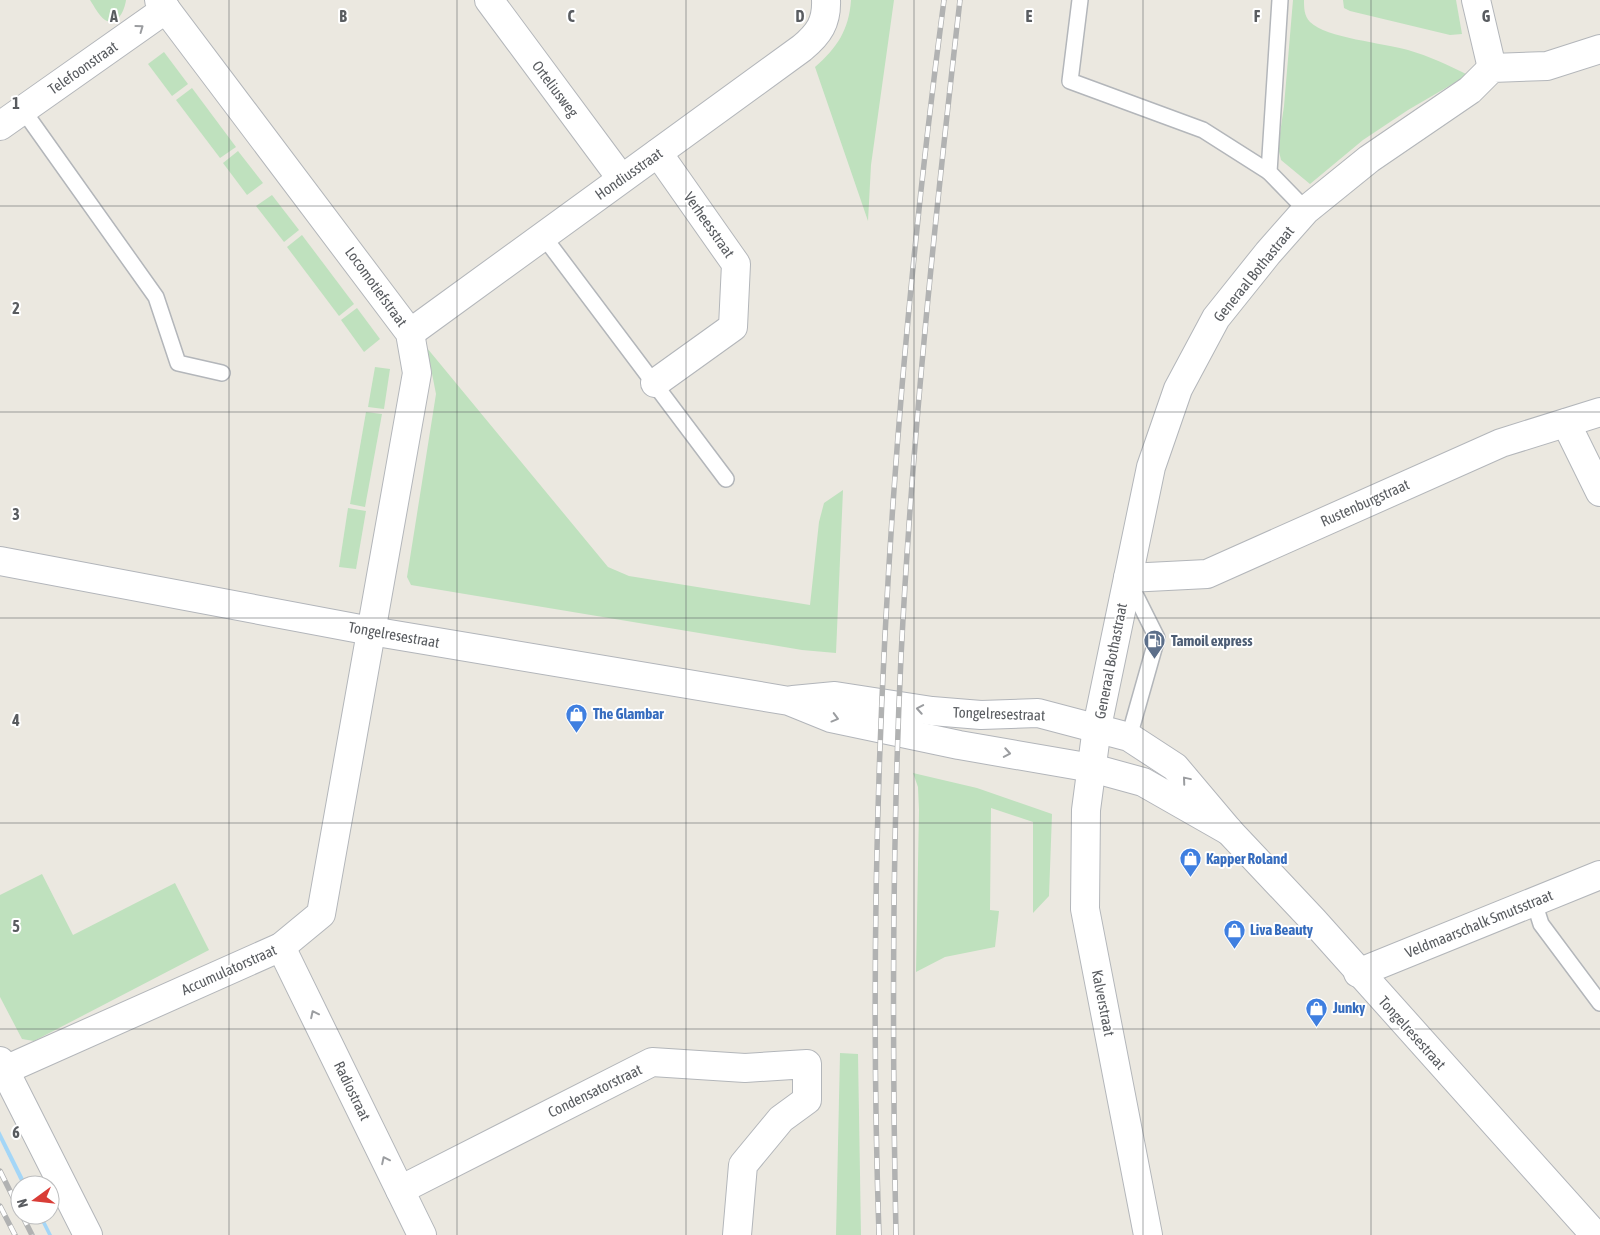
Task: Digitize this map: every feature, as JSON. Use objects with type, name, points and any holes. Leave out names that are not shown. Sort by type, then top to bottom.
[{"type":"street","name":"Orteliusweg","points":[[489,0],[621,178]]},
{"type":"street","name":"Hondiusstraat","points":[[410,333],[544,237],[621,178],[658,153],[815,37],[824,24],[826,0]]},
{"type":"street","points":[[1476,0],[1492,68],[1547,66],[1600,49]]},
{"type":"street","name":"Telefoonstraat","points":[[0,126],[162,4]]},
{"type":"street","name":"Locomotiefstraat","points":[[162,4],[410,333],[417,373],[371,631]]},
{"type":"street","name":"Generaal Bothastraat","points":[[1092,768],[1097,727],[1151,467],[1178,389],[1216,318],[1268,253],[1306,210],[1369,159],[1470,90],[1492,68]]},
{"type":"street","name":"Verheesstraat","points":[[655,383],[733,326],[736,264],[658,153]]},
{"type":"street","name":"Rustenburgstraat","points":[[1128,578],[1207,574],[1501,443],[1600,412]]},
{"type":"street","points":[[1566,423],[1600,492]]},
{"type":"street","name":"Tongelresestraat","points":[[0,561],[371,631],[789,701],[840,720],[959,745],[1092,768],[1143,782],[1229,831]]},
{"type":"street","name":"Accumulatorstraat","points":[[2,1065],[281,947],[321,914],[371,631]]},
{"type":"street","name":"Tongelresestraat","points":[[789,701],[835,696],[932,711],[981,715],[1038,713],[1097,727],[1129,738],[1175,767],[1229,831],[1595,1235]]},
{"type":"street","name":"Kalverstraat","points":[[1092,768],[1086,810],[1086,909],[1148,1235]]},
{"type":"street","name":"Veldmaarschalk Smutsstraat","points":[[1358,973],[1600,875]]},
{"type":"street","name":"Radiostraat","points":[[281,947],[422,1235]]},
{"type":"street","name":"Condensatorstraat","points":[[400,1190],[652,1062],[745,1068],[807,1064],[807,1100],[781,1119],[743,1166],[738,1235]]},
{"type":"street","points":[[2,1065],[88,1235]]},
{"type":"lane","points":[[1080,0],[1070,82],[1203,130],[1269,172],[1306,210]]},
{"type":"lane","points":[[1269,172],[1280,0]]},
{"type":"lane","points":[[23,110],[156,297],[178,363],[222,372]]},
{"type":"lane","points":[[544,237],[726,479]]},
{"type":"lane","points":[[1128,578],[1157,638],[1129,738]]},
{"type":"lane","points":[[1534,902],[1541,924],[1600,1003]]},
{"type":"green space","points":[[90,0],[126,0],[120,16],[110,22],[101,16]]},
{"type":"green space","points":[[851,0],[894,0],[871,165],[868,221],[815,67],[830,53],[841,38],[848,20]]},
{"type":"green space","points":[[1293,0],[1304,0],[1307,17],[1318,28],[1342,36],[1416,52],[1468,75],[1408,110],[1363,140],[1310,184],[1281,160],[1278,147],[1284,106]]},
{"type":"green space","points":[[1343,0],[1456,0],[1462,34],[1450,35],[1350,11],[1344,8]]},
{"type":"green space","points":[[164,52],[188,84],[172,96],[148,64]]},
{"type":"green space","points":[[192,88],[236,147],[220,158],[176,100]]},
{"type":"green space","points":[[238,151],[263,183],[247,195],[223,163]]},
{"type":"green space","points":[[272,195],[299,230],[284,242],[256,206]]},
{"type":"green space","points":[[302,235],[354,304],[339,316],[287,247]]},
{"type":"green space","points":[[357,308],[380,339],[364,352],[341,320]]},
{"type":"green space","points":[[427,348],[608,567],[629,576],[810,605],[819,522],[824,503],[843,490],[836,653],[802,650],[411,585],[407,577],[436,394]]},
{"type":"green space","points":[[375,367],[390,369],[384,409],[368,407]]},
{"type":"green space","points":[[366,412],[382,414],[365,507],[350,504]]},
{"type":"green space","points":[[348,508],[366,511],[356,569],[339,567]]},
{"type":"green space","points":[[913,773],[977,788],[1052,814],[1049,896],[1033,913],[1033,822],[991,808],[990,910],[999,911],[995,947],[945,957],[916,972],[919,810],[918,787]]},
{"type":"green space","points":[[42,874],[73,935],[175,883],[209,950],[34,1041],[22,1039],[0,997],[0,895]]},
{"type":"green space","points":[[840,1053],[858,1054],[861,1235],[836,1235]]},
{"type":"water","points":[[0,1131],[22,1175],[17,1175],[0,1140]]},
{"type":"water","points":[[43,1225],[47,1225],[52,1235],[48,1235]]},
{"type":"railway","points":[[879,1235],[876,926],[879,771],[886,616],[909,308],[944,0]]},
{"type":"railway","points":[[896,1235],[894,946],[896,801],[901,657],[911,492],[925,328],[960,0]]},
{"type":"railway","points":[[0,1171],[10,1191]]},
{"type":"railway","points":[[0,1206],[15,1235]]},
{"type":"railway","points":[[27,1225],[32,1235]]},
{"type":"place","name":"Tamoil express","points":[[1155,660]]},
{"type":"place","name":"The Glambar","points":[[577,733]]},
{"type":"place","name":"Kapper Roland","points":[[1190,878]]},
{"type":"place","name":"Liva Beauty","points":[[1234,949]]},
{"type":"place","name":"Junky","points":[[1317,1027]]}]
